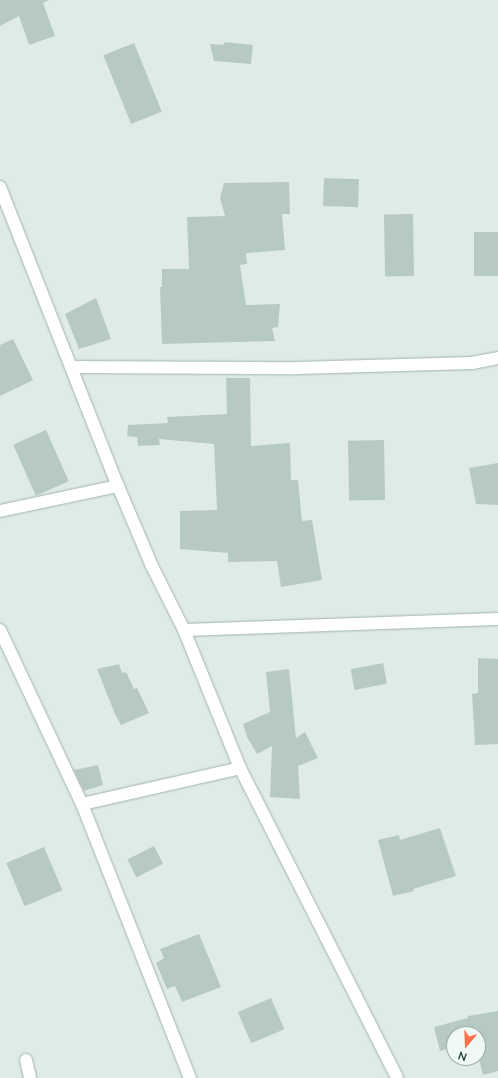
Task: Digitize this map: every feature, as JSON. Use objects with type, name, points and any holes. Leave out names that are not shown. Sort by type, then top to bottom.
[{"type":"street","points":[[0,187],[118,486],[152,566],[184,630],[240,768],[397,1078]]},
{"type":"street","points":[[72,367],[297,368],[472,363],[498,358]]},
{"type":"street","points":[[0,511],[118,486]]},
{"type":"street","points":[[184,630],[498,619]]},
{"type":"street","points":[[0,630],[82,804],[190,1078]]},
{"type":"street","points":[[82,804],[240,768]]},
{"type":"street","points":[[26,1060],[30,1078]]},
{"type":"building","points":[[0,0],[49,0],[43,3],[55,36],[29,45],[19,16],[0,26]]},
{"type":"building","points":[[225,42],[253,45],[251,64],[214,61],[210,44],[223,45]]},
{"type":"building","points":[[134,43],[162,112],[131,124],[103,55]]},
{"type":"building","points":[[324,178],[359,179],[358,207],[323,206]]},
{"type":"building","points":[[289,182],[290,214],[282,214],[285,250],[246,253],[247,264],[240,265],[246,305],[280,304],[278,327],[272,328],[275,341],[162,344],[160,287],[162,287],[162,269],[189,269],[187,217],[225,216],[220,198],[224,183]]},
{"type":"building","points":[[413,214],[414,276],[385,276],[384,215]]},
{"type":"building","points":[[474,232],[498,232],[498,276],[474,276]]},
{"type":"building","points":[[96,298],[111,339],[79,349],[65,314]]},
{"type":"building","points":[[13,339],[33,380],[0,396],[0,345]]},
{"type":"building","points":[[226,378],[250,378],[251,446],[290,443],[291,480],[298,480],[302,521],[312,520],[322,580],[281,587],[277,561],[228,562],[228,553],[180,549],[180,511],[217,510],[214,444],[159,439],[160,445],[138,446],[137,437],[127,436],[128,425],[168,423],[167,417],[227,414]]},
{"type":"building","points":[[46,430],[69,481],[36,496],[13,445]]},
{"type":"building","points":[[384,440],[385,500],[349,501],[348,441]]},
{"type":"building","points":[[498,463],[498,505],[476,504],[469,468]]},
{"type":"building","points":[[478,658],[498,659],[498,744],[475,745],[472,694],[478,693]]},
{"type":"building","points":[[383,663],[387,684],[355,690],[351,669]]},
{"type":"building","points":[[119,664],[122,673],[126,672],[134,689],[137,688],[149,713],[121,725],[97,669]]},
{"type":"building","points":[[289,669],[296,738],[305,732],[318,758],[298,766],[300,799],[270,797],[272,746],[257,754],[247,737],[243,724],[270,712],[266,672]]},
{"type":"building","points":[[98,765],[103,785],[84,791],[74,770]]},
{"type":"building","points":[[440,828],[456,876],[413,889],[414,891],[393,896],[378,840],[399,835],[400,840]]},
{"type":"building","points":[[154,846],[163,864],[136,877],[127,860]]},
{"type":"building","points":[[44,847],[62,890],[25,906],[6,863]]},
{"type":"building","points":[[199,934],[221,987],[182,1002],[175,986],[167,989],[156,963],[164,958],[160,949]]},
{"type":"building","points":[[271,998],[284,1029],[251,1043],[238,1012]]},
{"type":"building","points":[[498,1011],[498,1071],[483,1075],[481,1066],[486,1066],[486,1026],[446,1026],[446,1049],[440,1051],[434,1027],[468,1018],[468,1016]]}]
